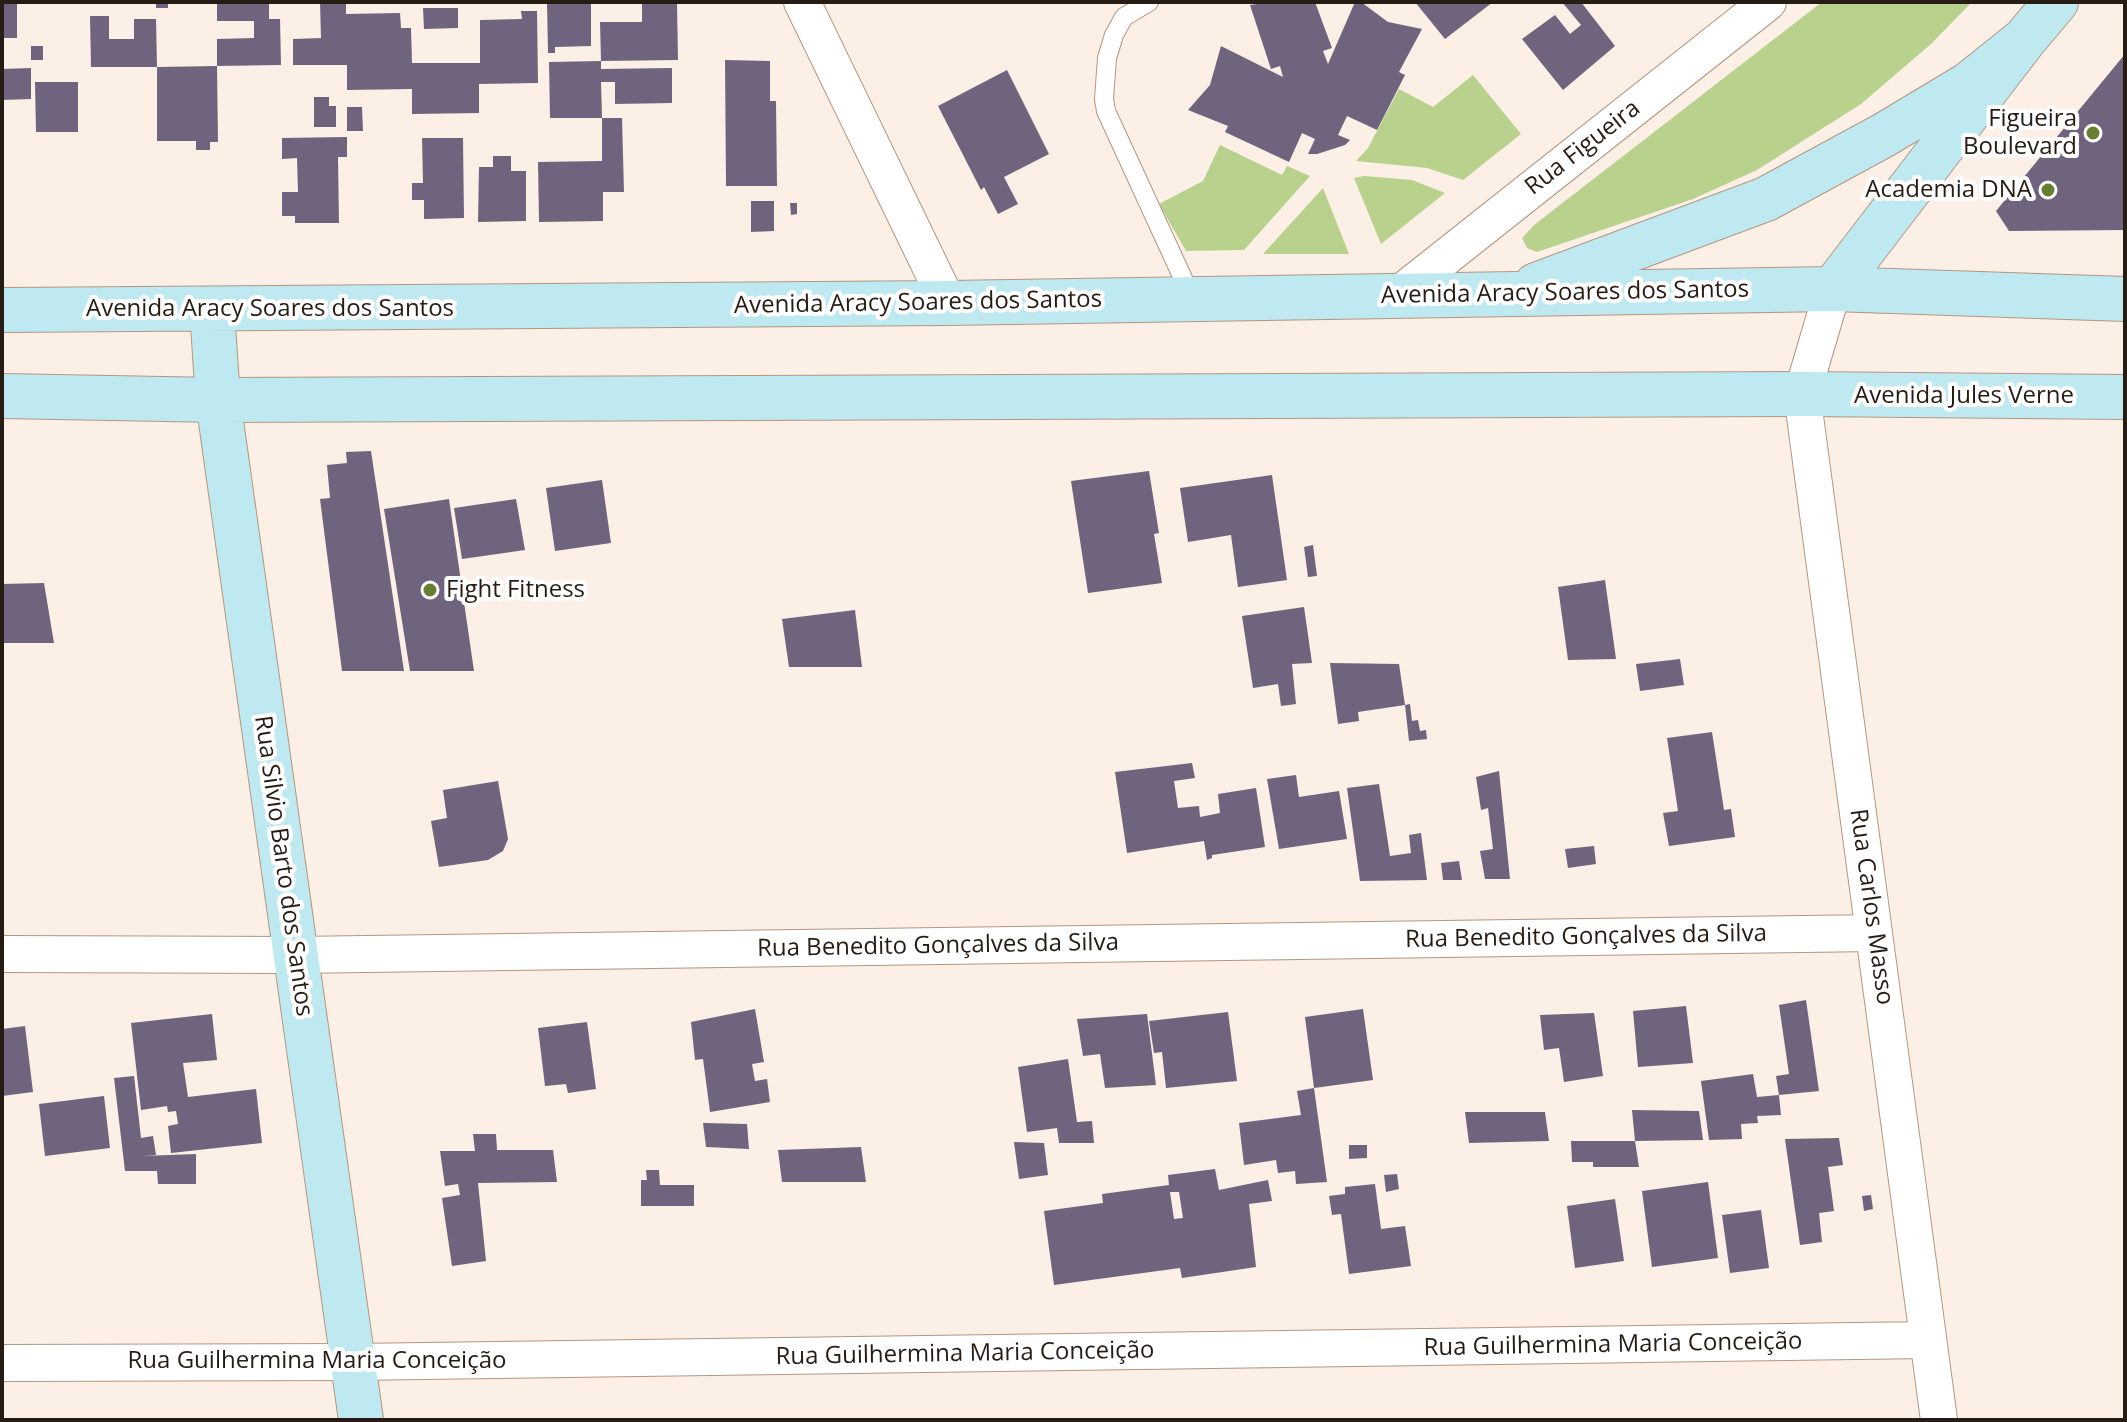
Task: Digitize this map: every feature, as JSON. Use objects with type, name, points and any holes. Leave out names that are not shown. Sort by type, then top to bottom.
[{"type":"main road","points":[[1833,289],[2056,2]]},
{"type":"main road","points":[[1508,295],[1766,199],[1884,135],[1969,84],[2024,40]]},
{"type":"main road","name":"Avenida Aracy Soares dos Santos","points":[[2,310],[948,303],[1833,289]]},
{"type":"main road","points":[[1833,289],[2125,299]]},
{"type":"main road","name":"Rua Silvio Barto dos Santos","points":[[212,310],[218,400],[361,1420]]},
{"type":"main road","points":[[2,396],[218,400],[1802,394]]},
{"type":"main road","name":"Avenida Jules Verne","points":[[1802,394],[2125,397]]},
{"type":"street","points":[[802,2],[948,303]]},
{"type":"street","name":"Rua Figueira","points":[[1398,295],[1768,2]]},
{"type":"street","points":[[1802,394],[1833,289]]},
{"type":"street","name":"Rua Carlos Masso","points":[[1802,394],[1939,1420]]},
{"type":"street","name":"Rua Benedito Gonçalves da Silva","points":[[2,954],[295,955],[1874,933]]},
{"type":"street","name":"Rua Guilhermina Maria Conceição","points":[[2,1363],[353,1362],[1928,1340]]},
{"type":"lane","points":[[1149,2],[1124,17],[1114,35],[1105,66],[1104,99],[1106,111],[1193,300]]},
{"type":"green space","points":[[1822,2],[1972,2],[1931,44],[1861,104],[1757,170],[1693,199],[1537,252],[1527,248],[1522,238],[1534,225]]},
{"type":"green space","points":[[1473,75],[1521,134],[1463,180],[1427,168],[1356,161],[1368,148],[1399,89],[1433,107]]},
{"type":"green space","points":[[1220,145],[1282,175],[1287,166],[1310,176],[1244,250],[1186,251],[1159,204],[1203,181]]},
{"type":"green space","points":[[1354,178],[1412,180],[1445,193],[1381,244]]},
{"type":"green space","points":[[1323,188],[1349,254],[1263,254]]},
{"type":"building","points":[[2,2],[17,2],[17,38],[2,38]]},
{"type":"building","points":[[156,2],[168,2],[168,8],[156,8]]},
{"type":"building","points":[[217,2],[269,2],[269,19],[280,19],[281,65],[217,66],[217,39],[254,38],[254,21],[217,21]]},
{"type":"building","points":[[320,2],[346,2],[346,14],[400,13],[401,28],[411,28],[412,63],[480,63],[480,20],[522,19],[521,11],[537,11],[538,83],[479,84],[479,113],[412,114],[412,89],[347,90],[347,65],[293,65],[293,39],[321,38]]},
{"type":"building","points":[[547,2],[591,2],[591,46],[555,47],[555,53],[548,53]]},
{"type":"building","points":[[1315,2],[1332,48],[1323,51],[1328,64],[1355,2],[1361,2],[1388,22],[1422,29],[1399,72],[1405,75],[1377,130],[1347,116],[1338,135],[1350,140],[1345,145],[1308,154],[1315,139],[1302,133],[1289,162],[1225,132],[1228,126],[1188,110],[1210,85],[1221,46],[1283,77],[1280,66],[1271,69],[1250,5]]},
{"type":"building","points":[[1415,2],[1493,2],[1445,39]]},
{"type":"building","points":[[1562,2],[1581,2],[1615,46],[1563,90],[1522,39],[1555,15],[1570,34],[1581,25]]},
{"type":"building","points":[[677,3],[678,60],[601,61],[600,22],[642,22],[642,4]]},
{"type":"building","points":[[423,8],[458,8],[458,28],[424,29]]},
{"type":"building","points":[[90,16],[109,16],[109,39],[134,39],[134,19],[156,19],[157,67],[91,67]]},
{"type":"building","points":[[31,46],[43,46],[43,60],[31,60]]},
{"type":"building","name":"Figueira Boulevard","points":[[2125,54],[2125,230],[2009,231],[1996,211]]},
{"type":"building","points":[[725,60],[770,61],[770,101],[776,101],[777,186],[726,186]]},
{"type":"building","points":[[601,61],[601,69],[672,68],[672,103],[615,104],[615,82],[601,82],[602,118],[550,118],[549,62]]},
{"type":"building","points":[[217,66],[218,142],[210,142],[210,150],[196,150],[196,141],[157,141],[157,67]]},
{"type":"building","points":[[31,68],[31,99],[2,100],[2,69]]},
{"type":"building","points":[[1007,70],[1049,154],[1004,177],[1018,204],[998,214],[984,187],[981,190],[938,106]]},
{"type":"building","points":[[35,82],[78,82],[78,132],[36,132]]},
{"type":"building","points":[[314,97],[329,97],[329,106],[336,106],[336,127],[314,127]]},
{"type":"building","points":[[347,107],[362,107],[363,131],[347,131]]},
{"type":"building","points":[[602,118],[622,118],[624,192],[603,192],[603,221],[539,222],[538,162],[602,161]]},
{"type":"building","points":[[347,137],[347,157],[338,157],[339,223],[295,223],[295,216],[282,216],[282,192],[298,192],[297,158],[282,159],[282,138]]},
{"type":"building","points":[[422,138],[463,138],[464,218],[424,219],[424,200],[412,200],[412,183],[423,183]]},
{"type":"building","points":[[493,156],[511,156],[511,171],[526,171],[526,221],[478,222],[479,167],[493,167]]},
{"type":"building","points":[[751,201],[774,201],[774,231],[751,232]]},
{"type":"building","points":[[790,203],[797,203],[797,214],[791,215]]},
{"type":"building","points":[[371,451],[404,671],[342,671],[320,499],[330,498],[327,465],[347,463],[346,452]]},
{"type":"building","points":[[1149,471],[1159,533],[1154,534],[1162,583],[1088,593],[1071,481]]},
{"type":"building","points":[[1272,475],[1287,580],[1238,587],[1231,535],[1188,542],[1180,488]]},
{"type":"building","points":[[602,480],[611,543],[555,551],[546,488]]},
{"type":"building","name":"Fight Fitness","points":[[449,499],[474,671],[410,671],[384,509]]},
{"type":"building","points":[[516,499],[525,550],[462,559],[454,508]]},
{"type":"building","points":[[1313,545],[1317,576],[1308,577],[1304,547]]},
{"type":"building","points":[[1605,580],[1616,659],[1568,660],[1558,587]]},
{"type":"building","points":[[44,583],[54,643],[2,643],[2,584]]},
{"type":"building","points":[[1304,607],[1312,663],[1292,664],[1296,704],[1281,706],[1278,684],[1253,688],[1242,616]]},
{"type":"building","points":[[855,610],[862,667],[789,667],[782,619]]},
{"type":"building","points":[[1680,659],[1684,685],[1640,691],[1636,664]]},
{"type":"building","points":[[1330,663],[1399,664],[1405,705],[1358,712],[1359,721],[1338,724]]},
{"type":"building","points":[[1410,704],[1412,721],[1418,720],[1420,731],[1426,730],[1427,739],[1409,741],[1405,705]]},
{"type":"building","points":[[1712,732],[1724,810],[1731,809],[1735,837],[1669,846],[1663,813],[1678,811],[1667,738]]},
{"type":"building","points":[[1192,763],[1195,778],[1174,781],[1178,808],[1199,806],[1200,817],[1220,813],[1218,794],[1256,788],[1265,847],[1212,855],[1207,860],[1204,841],[1127,853],[1115,772]]},
{"type":"building","points":[[1499,771],[1510,879],[1485,879],[1480,851],[1493,849],[1488,808],[1481,810],[1476,777]]},
{"type":"building","points":[[1296,775],[1299,797],[1339,791],[1347,839],[1279,849],[1267,779]]},
{"type":"building","points":[[498,781],[508,839],[503,851],[488,860],[439,867],[431,821],[447,818],[443,790]]},
{"type":"building","points":[[1379,784],[1390,856],[1411,853],[1409,835],[1421,833],[1427,880],[1360,881],[1347,788]]},
{"type":"building","points":[[1594,846],[1596,864],[1568,868],[1565,849]]},
{"type":"building","points":[[1459,861],[1462,880],[1443,880],[1441,863]]},
{"type":"building","points":[[1806,1000],[1819,1091],[1779,1095],[1776,1076],[1789,1074],[1779,1005]]},
{"type":"building","points":[[1686,1006],[1693,1063],[1638,1067],[1633,1011]]},
{"type":"building","points":[[755,1009],[764,1062],[752,1064],[755,1081],[767,1079],[770,1102],[710,1112],[703,1059],[695,1060],[691,1022]]},
{"type":"building","points":[[1363,1009],[1373,1080],[1314,1088],[1305,1017]]},
{"type":"building","points":[[1228,1012],[1237,1081],[1166,1088],[1162,1052],[1154,1053],[1149,1021]]},
{"type":"building","points":[[1594,1013],[1603,1076],[1564,1082],[1559,1048],[1544,1050],[1540,1015]]},
{"type":"building","points":[[212,1014],[217,1060],[183,1063],[188,1097],[256,1089],[262,1143],[171,1153],[168,1126],[178,1124],[176,1111],[168,1112],[167,1106],[141,1110],[131,1023]]},
{"type":"building","points":[[1147,1014],[1156,1085],[1105,1088],[1100,1054],[1083,1056],[1077,1019]]},
{"type":"building","points":[[587,1022],[596,1089],[568,1093],[566,1084],[545,1086],[538,1028]]},
{"type":"building","points":[[25,1026],[33,1092],[2,1096],[2,1029]]},
{"type":"building","points":[[1068,1059],[1077,1122],[1092,1121],[1094,1143],[1059,1143],[1057,1128],[1027,1132],[1018,1067]]},
{"type":"building","points":[[1753,1074],[1757,1097],[1779,1095],[1781,1115],[1757,1116],[1758,1123],[1741,1124],[1742,1139],[1709,1140],[1701,1081]]},
{"type":"building","points":[[134,1076],[141,1138],[153,1136],[156,1155],[142,1156],[196,1154],[196,1184],[158,1184],[157,1171],[125,1171],[114,1078]]},
{"type":"building","points":[[1314,1088],[1327,1182],[1296,1184],[1295,1171],[1278,1173],[1276,1160],[1244,1165],[1239,1123],[1301,1115],[1297,1091]]},
{"type":"building","points":[[104,1096],[110,1148],[45,1156],[39,1104]]},
{"type":"building","points":[[1632,1110],[1699,1111],[1703,1140],[1635,1141]]},
{"type":"building","points":[[1465,1112],[1545,1112],[1549,1141],[1469,1143]]},
{"type":"building","points":[[703,1123],[747,1124],[749,1149],[706,1147]]},
{"type":"building","points":[[473,1134],[496,1134],[497,1150],[553,1150],[557,1182],[478,1183],[486,1261],[452,1266],[442,1198],[460,1195],[458,1184],[445,1186],[440,1151],[475,1151]]},
{"type":"building","points":[[1839,1138],[1843,1165],[1828,1167],[1834,1211],[1819,1213],[1822,1242],[1800,1245],[1785,1139]]},
{"type":"building","points":[[1571,1141],[1635,1141],[1639,1167],[1593,1167],[1593,1162],[1572,1162]]},
{"type":"building","points":[[1014,1142],[1044,1143],[1048,1175],[1019,1179]]},
{"type":"building","points":[[1349,1145],[1367,1145],[1367,1158],[1349,1159]]},
{"type":"building","points":[[861,1147],[866,1182],[782,1182],[778,1150]]},
{"type":"building","points":[[1215,1169],[1219,1190],[1268,1180],[1272,1201],[1249,1204],[1256,1267],[1182,1278],[1180,1268],[1054,1285],[1044,1211],[1103,1203],[1102,1194],[1169,1185],[1168,1175]],"holes":[[[1170,1192],[1179,1192],[1183,1218],[1174,1219]]]},
{"type":"building","points":[[646,1170],[659,1170],[660,1185],[694,1185],[694,1206],[641,1206],[641,1180],[647,1180]]},
{"type":"building","points":[[1397,1174],[1399,1189],[1386,1192],[1384,1175]]},
{"type":"building","points":[[1708,1182],[1718,1258],[1652,1267],[1642,1191]]},
{"type":"building","points":[[1375,1184],[1381,1229],[1405,1226],[1411,1266],[1349,1274],[1341,1214],[1332,1215],[1329,1196],[1345,1194],[1345,1187]]},
{"type":"building","points":[[1871,1195],[1873,1209],[1864,1211],[1862,1196]]},
{"type":"building","points":[[1615,1199],[1624,1261],[1575,1268],[1567,1206]]},
{"type":"building","points":[[1761,1210],[1769,1268],[1730,1273],[1722,1215]]},
{"type":"place","name":"Figueira Boulevard","points":[[2093,133]]},
{"type":"place","name":"Academia DNA","points":[[2048,190]]},
{"type":"place","name":"Fight Fitness","points":[[430,590]]}]
